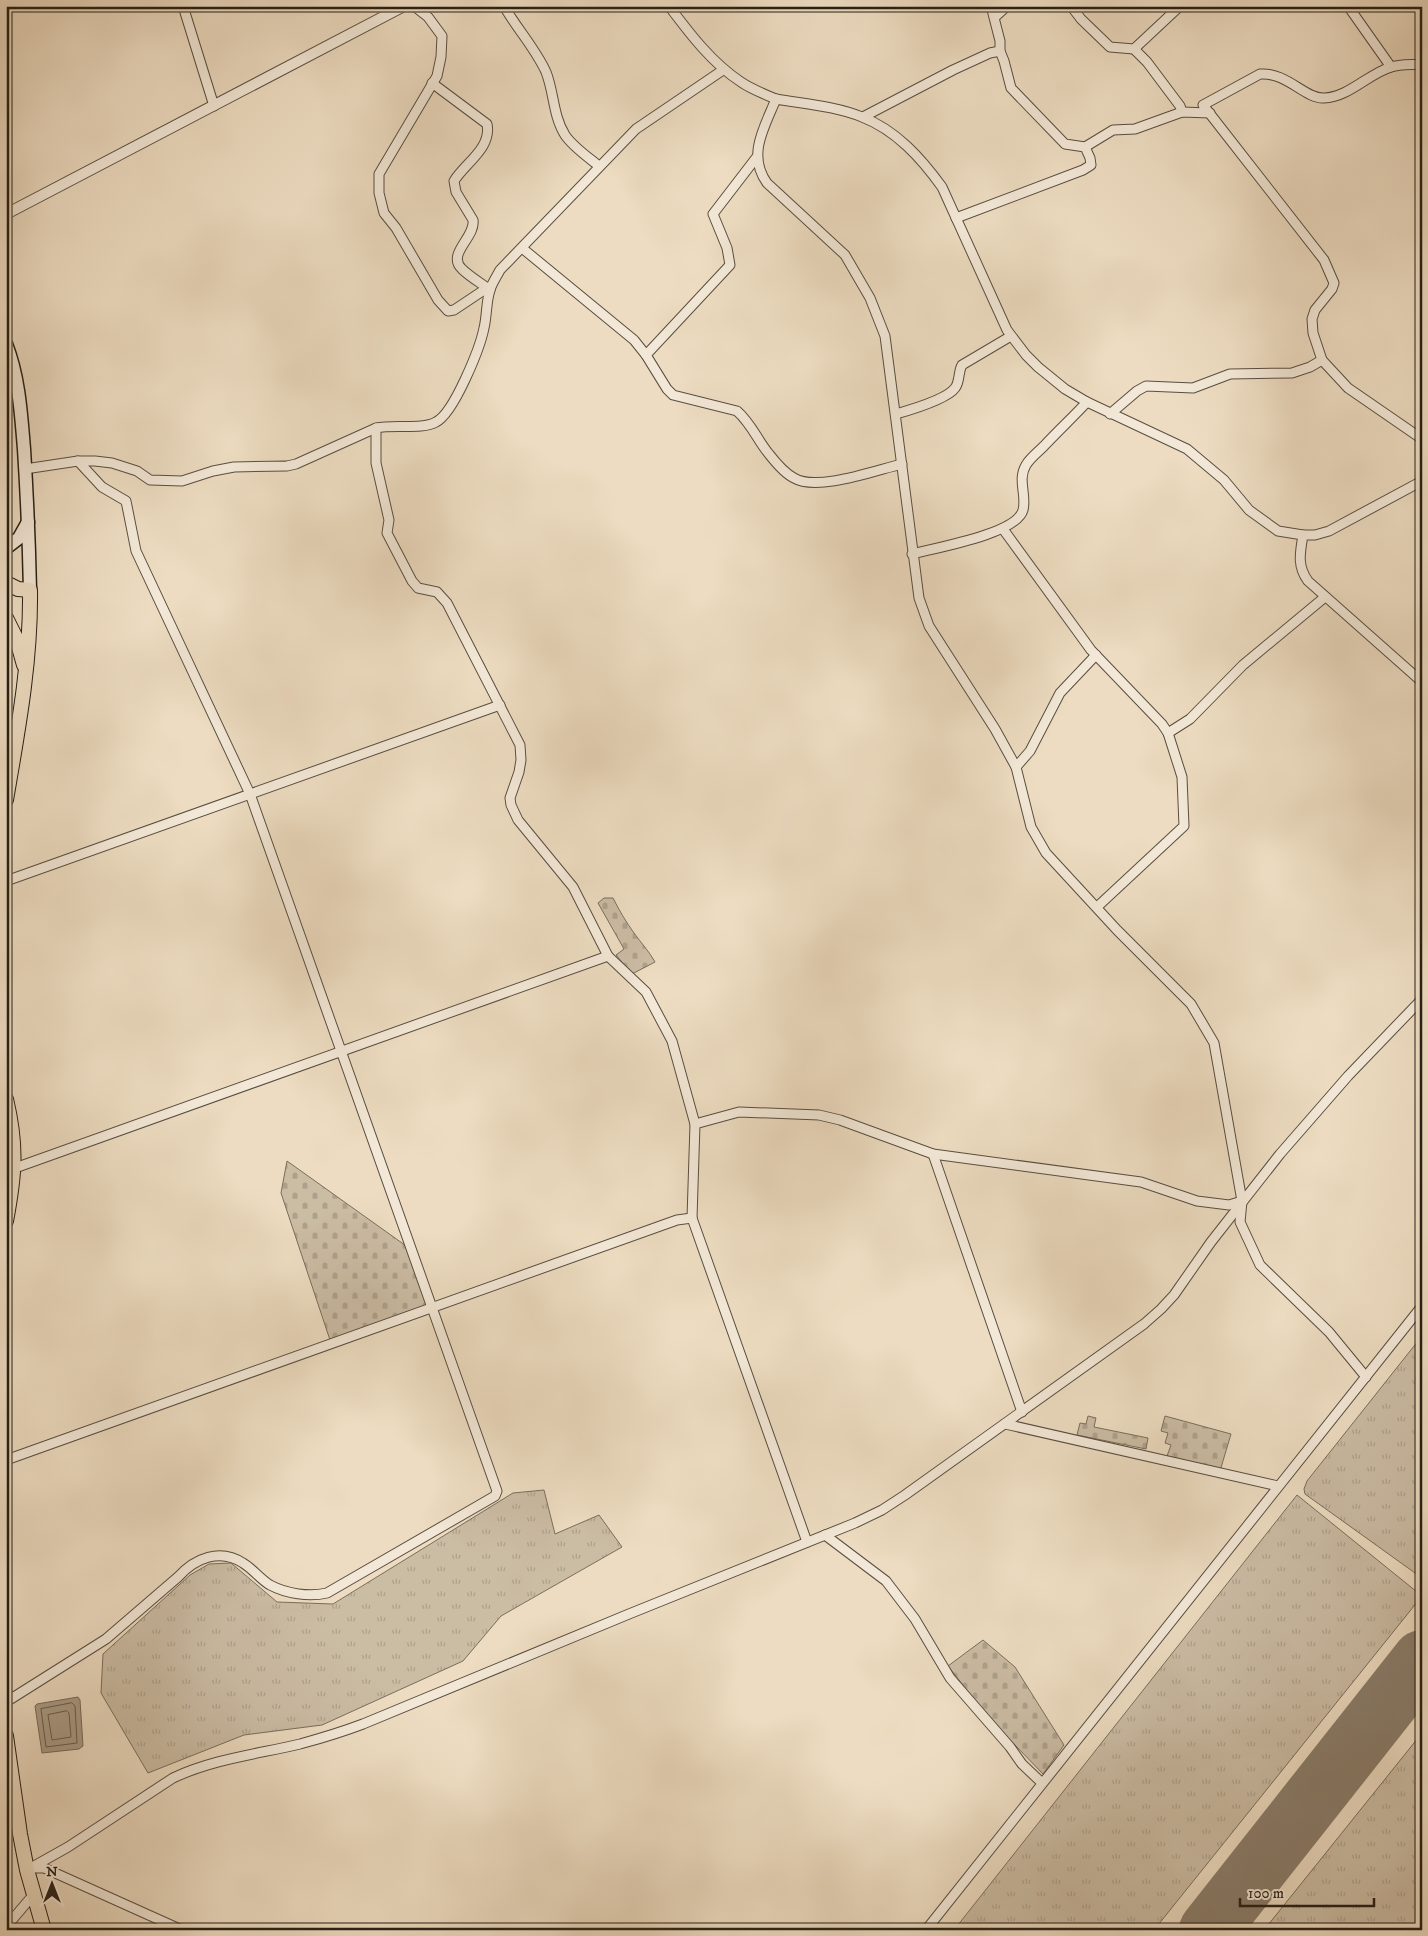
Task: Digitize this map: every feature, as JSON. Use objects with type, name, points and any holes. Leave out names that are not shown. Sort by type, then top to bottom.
[{"type":"highway","points":[[6,582],[18,589],[30,590],[26,675],[20,726],[6,800]]},
{"type":"highway","points":[[6,618],[16,640],[26,675]]},
{"type":"highway","points":[[6,1098],[12,1124],[6,1221]]},
{"type":"highway","points":[[6,1736],[27,1870],[44,1930]]},
{"type":"main road","points":[[6,344],[16,374],[21,418],[28,522],[30,590]]},
{"type":"main road","points":[[6,548],[19,538],[28,522]]},
{"type":"street","points":[[183,6],[214,106]]},
{"type":"street","points":[[6,214],[404,6]]},
{"type":"street","points":[[414,6],[428,17],[442,36],[441,57],[437,76],[379,174],[379,193],[384,213],[396,228],[438,300],[448,311],[454,310],[488,289],[500,270],[636,129],[723,70]]},
{"type":"street","points":[[504,6],[545,71],[551,86],[561,128],[565,135],[571,143],[599,166]]},
{"type":"street","points":[[669,6],[723,70],[743,84],[776,99],[840,110],[863,117],[887,130],[910,148],[928,167],[942,187],[992,299],[1011,336],[1026,356],[1065,389],[1087,402],[1187,449],[1224,480],[1257,518],[1278,532],[1315,535],[1329,530],[1422,481]]},
{"type":"street","points":[[990,6],[995,17],[1000,51],[1012,88],[1065,144],[1085,147],[1113,130],[1135,129],[1182,112],[1210,113]]},
{"type":"street","points":[[995,17],[1007,6]]},
{"type":"street","points":[[1070,6],[1110,47],[1134,49],[1180,106],[1182,112]]},
{"type":"street","points":[[1134,49],[1180,6]]},
{"type":"street","points":[[1348,6],[1391,67]]},
{"type":"street","points":[[863,117],[953,70],[990,53],[1000,51]]},
{"type":"street","points":[[1422,64],[1391,67],[1346,92],[1328,98],[1319,98],[1270,73],[1260,74],[1203,105],[1324,260],[1332,277],[1334,284],[1332,289],[1315,310],[1312,318],[1313,332],[1322,360],[1348,388],[1422,439]]},
{"type":"street","points":[[432,82],[487,124],[489,133],[484,146],[460,170],[454,181],[456,192],[474,220],[474,226],[458,251],[457,261],[460,268],[488,289]]},
{"type":"street","points":[[776,99],[756,151],[761,175],[767,183],[845,255],[870,298],[885,336],[912,554],[919,598],[930,626],[1016,766],[1031,827],[1046,853],[1191,1004],[1214,1043],[1242,1201],[1240,1222],[1260,1264],[1329,1332],[1366,1377]]},
{"type":"street","points":[[956,218],[1083,170],[1090,165],[1090,158],[1085,147]]},
{"type":"street","points":[[646,355],[730,265],[727,248],[713,214],[756,158]]},
{"type":"street","points":[[522,248],[634,340],[673,395],[737,411],[744,417],[768,454],[779,467],[794,478],[804,483],[828,483],[902,464]]},
{"type":"street","points":[[25,469],[78,461],[112,463],[137,471],[150,480],[182,481],[213,471],[234,467],[287,466],[296,464],[376,428],[428,425],[438,422],[447,412],[458,393],[484,329],[488,289]]},
{"type":"street","points":[[896,414],[925,404],[954,390],[958,384],[962,365],[1011,336]]},
{"type":"street","points":[[1110,414],[1137,391],[1146,386],[1193,388],[1230,374],[1292,374],[1322,360]]},
{"type":"street","points":[[912,554],[1003,529],[1014,523],[1021,516],[1024,508],[1021,479],[1027,463],[1087,402]]},
{"type":"street","points":[[376,428],[376,463],[389,520],[387,533],[412,581],[418,588],[437,592],[447,603],[520,744],[521,760],[519,772],[510,798],[518,820],[573,887],[608,956],[646,992],[672,1040],[695,1124],[692,1218],[807,1542]]},
{"type":"street","points":[[6,1702],[106,1639],[186,1568],[205,1556],[232,1557],[242,1562],[265,1582],[285,1591],[310,1595],[327,1593],[495,1496],[497,1491],[434,1308],[250,794],[142,566],[136,551],[126,501],[102,487],[78,461]]},
{"type":"street","points":[[1003,529],[1096,655],[1168,732],[1182,777],[1184,826],[1097,907]]},
{"type":"street","points":[[1303,535],[1299,563],[1302,573],[1325,597],[1422,682]]},
{"type":"street","points":[[1168,732],[1190,718],[1243,665],[1325,597]]},
{"type":"street","points":[[1016,766],[1030,751],[1060,693],[1096,655]]},
{"type":"street","points":[[6,881],[500,705]]},
{"type":"street","points":[[10,1166],[608,956]]},
{"type":"street","points":[[27,1870],[68,1847],[184,1772],[335,1735],[882,1510],[1144,1324],[1162,1308],[1242,1201],[1280,1154],[1348,1076],[1422,999]]},
{"type":"street","points":[[695,1124],[739,1112],[779,1112],[818,1115],[840,1120],[933,1154],[1141,1182],[1197,1201],[1229,1205],[1242,1201]]},
{"type":"street","points":[[933,1154],[1022,1412]]},
{"type":"street","points":[[6,1460],[678,1220],[692,1218]]},
{"type":"street","points":[[926,1930],[1422,1306]]},
{"type":"street","points":[[1005,1424],[1278,1486]]},
{"type":"street","points":[[825,1535],[886,1581],[915,1619],[950,1678],[1010,1747],[1022,1764],[1042,1783]]},
{"type":"street","points":[[27,1870],[34,1867],[44,1868],[182,1930]]},
{"type":"street","points":[[6,1928],[34,1894]]},
{"type":"green space","points":[[604,898],[613,898],[628,925],[655,962],[632,974],[616,955],[624,949],[598,903]]},
{"type":"green space","points":[[287,1161],[409,1248],[430,1306],[330,1340],[281,1193]]},
{"type":"green space","points":[[1422,1336],[1422,1578],[1305,1494],[1304,1489],[1307,1481]]},
{"type":"green space","points":[[1088,1416],[1096,1418],[1094,1427],[1148,1438],[1146,1449],[1077,1435],[1080,1423],[1086,1424]]},
{"type":"green space","points":[[1165,1416],[1231,1434],[1220,1471],[1167,1456],[1171,1445],[1165,1443],[1168,1433],[1161,1431]]},
{"type":"green space","points":[[544,1490],[555,1534],[599,1515],[622,1547],[501,1616],[463,1661],[322,1725],[244,1735],[148,1773],[101,1693],[103,1654],[190,1575],[209,1564],[231,1563],[277,1602],[333,1604],[513,1493]]},
{"type":"green space","points":[[1297,1495],[1422,1596],[1154,1930],[954,1930]]},
{"type":"green space","points":[[983,1640],[1015,1667],[1064,1745],[1043,1774],[989,1718],[948,1666]]},
{"type":"green space","points":[[1422,1733],[1422,1930],[1264,1930]]},
{"type":"water","points":[[78,1697],[80,1700],[83,1746],[79,1749],[42,1753],[35,1706],[37,1704]]},
{"type":"runway","points":[[1209,1930],[1422,1660]]}]
